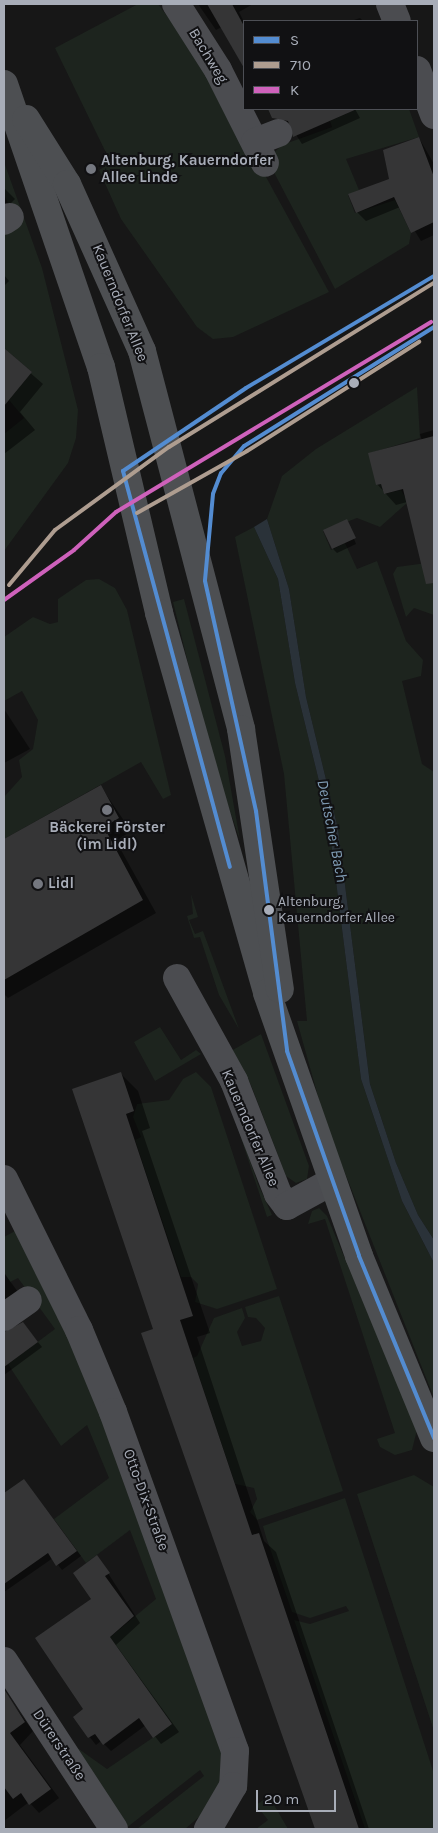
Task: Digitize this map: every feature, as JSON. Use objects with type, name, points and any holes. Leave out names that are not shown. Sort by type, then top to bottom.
[{"type":"main road","name":"Kauerndorfer Allee","points":[[8,94],[101,367],[123,471],[191,731],[287,1051],[331,1182],[434,1438]]},
{"type":"main road","name":"Kauerndorfer Allee","points":[[8,94],[37,131],[67,184],[142,351],[241,729],[258,821],[287,1051]]},
{"type":"street","name":"Bachweg","points":[[176,4],[243,110]]},
{"type":"street","points":[[390,4],[397,20]]},
{"type":"street","points":[[418,73],[434,115]]},
{"type":"street","name":"Bachweg","points":[[243,110],[266,146]]},
{"type":"street","name":"Kauerndorfer Allee","points":[[177,978],[234,1081],[270,1178],[287,1206],[331,1182]]},
{"type":"street","name":"Otto-Dix-Straße","points":[[4,1179],[79,1330],[113,1412],[235,1751],[233,1786],[208,1829]]},
{"type":"street","points":[[4,1317],[28,1300]]},
{"type":"street","name":"Dürerstraße","points":[[4,1661],[114,1829]]},
{"type":"shaded area","points":[[138,4],[158,4],[207,69],[329,292],[233,337],[213,339],[197,327],[121,219],[99,170],[111,163],[55,48]]},
{"type":"shaded area","points":[[355,110],[409,110],[419,137],[346,159],[359,190],[348,195],[355,213],[395,200],[411,233],[409,244],[335,289],[267,159],[282,145],[332,127],[330,121]]},
{"type":"shaded area","points":[[4,162],[42,268],[78,410],[76,438],[68,463],[4,551],[4,434],[24,418],[9,400],[32,372],[4,348],[4,234],[14,215],[4,195]]},
{"type":"shaded area","points":[[417,387],[420,438],[374,452],[384,494],[401,490],[408,502],[380,527],[357,518],[323,531],[331,550],[345,543],[357,569],[377,561],[406,641],[423,660],[421,676],[402,681],[422,764],[434,772],[434,1240],[418,1215],[396,1163],[370,1084],[338,829],[306,697],[289,589],[267,519],[282,476],[316,449]]},
{"type":"shaded area","points":[[254,527],[278,579],[295,683],[328,818],[361,1079],[402,1201],[434,1263],[434,1398],[326,1125],[297,1021],[307,1021],[284,774],[235,537]]},
{"type":"shaded area","points":[[434,562],[434,615],[414,608],[406,617],[393,574],[397,567]]},
{"type":"shaded area","points":[[99,579],[115,588],[127,610],[171,795],[163,799],[141,762],[4,839],[4,797],[22,777],[19,760],[33,749],[38,720],[22,691],[4,701],[4,637],[33,617],[50,624],[58,622],[58,599],[86,580]]},
{"type":"shaded area","points":[[184,599],[225,756],[240,840],[211,756],[173,602]]},
{"type":"shaded area","points":[[191,894],[198,917],[189,920],[195,934],[203,931],[239,1029],[219,995],[200,937],[194,938],[187,916],[193,914]]},
{"type":"shaded area","points":[[160,1027],[181,1060],[196,1050],[201,1054],[155,1081],[134,1042]]},
{"type":"shaded area","points":[[261,1034],[309,1166],[307,1179],[296,1183],[286,1176],[251,1085],[231,1051]]},
{"type":"shaded area","points":[[196,1072],[211,1087],[277,1289],[217,1309],[195,1302],[198,1284],[191,1277],[181,1277],[135,1140],[141,1137],[133,1117],[137,1104],[169,1100],[183,1079]]},
{"type":"shaded area","points":[[226,1092],[258,1184],[272,1215],[267,1217]]},
{"type":"shaded area","points":[[319,1208],[327,1216],[417,1430],[412,1450],[395,1455],[380,1447],[377,1439],[395,1433],[325,1219],[308,1224],[312,1211]]},
{"type":"shaded area","points":[[17,1230],[74,1346],[221,1738],[223,1782],[207,1810],[185,1829],[137,1829],[204,1776],[200,1770],[125,1829],[76,1747],[107,1769],[167,1728],[109,1638],[156,1599],[130,1530],[86,1563],[54,1519],[109,1478],[87,1425],[61,1446],[8,1364],[55,1329],[18,1278],[10,1282],[4,1272],[4,1237]]},
{"type":"shaded area","points":[[279,1296],[343,1491],[257,1520],[250,1512],[257,1499],[254,1488],[235,1484],[193,1358],[197,1356],[214,1318],[242,1308],[245,1318],[237,1332],[242,1346],[261,1341],[265,1328],[256,1318],[248,1317],[245,1307]]},
{"type":"shaded area","points":[[414,1475],[434,1487],[434,1731],[357,1494]]},
{"type":"shaded area","points":[[345,1498],[434,1774],[434,1829],[365,1829],[294,1620],[310,1624],[349,1611],[346,1606],[310,1618],[292,1612],[263,1526]]},
{"type":"shaded area","points":[[269,1796],[288,1829],[256,1829],[268,1820],[256,1805]]},
{"type":"water","name":"Deutscher Bach","points":[[267,519],[289,589],[306,697],[338,829],[370,1084],[396,1163],[418,1215],[434,1240],[434,1263],[402,1201],[361,1079],[328,818],[295,683],[278,579],[254,527]]},
{"type":"building","points":[[207,4],[232,4],[243,24],[243,66]]},
{"type":"building","points":[[268,110],[355,110],[293,137],[288,121],[272,118]]},
{"type":"building","points":[[419,137],[434,177],[434,222],[411,233],[394,197],[356,213],[348,194],[389,179],[383,150]]},
{"type":"building","points":[[4,348],[32,372],[4,406]]},
{"type":"building","points":[[434,436],[434,583],[426,584],[403,489],[384,494],[381,484],[376,485],[368,453]]},
{"type":"building","points":[[347,519],[356,538],[332,549],[323,530]]},
{"type":"building","points":[[101,785],[119,818],[104,827],[143,900],[4,980],[4,839]]},
{"type":"building","points":[[121,1072],[134,1111],[126,1114],[193,1316],[180,1320],[252,1535],[259,1533],[359,1829],[315,1829],[141,1333],[153,1329],[72,1089]]},
{"type":"building","points":[[23,1322],[38,1342],[4,1367],[4,1332]]},
{"type":"building","points":[[24,1479],[77,1551],[56,1566],[48,1553],[4,1584],[4,1493]]},
{"type":"building","points":[[97,1555],[110,1573],[105,1576],[134,1616],[110,1637],[172,1724],[153,1738],[139,1718],[103,1745],[95,1734],[88,1738],[73,1717],[83,1709],[35,1638],[91,1599],[73,1573]]},
{"type":"building","points":[[4,1689],[25,1722],[10,1733],[51,1789],[29,1805],[21,1793],[13,1799],[4,1787]]},
{"type":"transit line","name":"S","points":[[123,471],[246,388],[434,276]]},
{"type":"transit line","name":"710","points":[[9,585],[55,530],[169,447],[434,283]]},
{"type":"transit line","name":"K","points":[[4,600],[74,550],[116,512],[431,322]]},
{"type":"transit line","name":"S","points":[[434,327],[244,446],[221,473],[213,494],[205,581],[256,811],[287,1051],[359,1256],[434,1438]]},
{"type":"transit line","name":"710","points":[[137,513],[247,451],[419,342]]},
{"type":"transit line","name":"S","points":[[123,471],[230,867]]},
{"type":"place","name":"Altenburg, Kauerndorfer Allee Linde","points":[[91,169]]},
{"type":"place","name":"Bäckerei Förster (im Lidl)","points":[[107,810]]},
{"type":"place","name":"Lidl","points":[[38,884]]},
{"type":"place","name":"Altenburg, Kauerndorfer Allee","points":[[269,910]]}]
